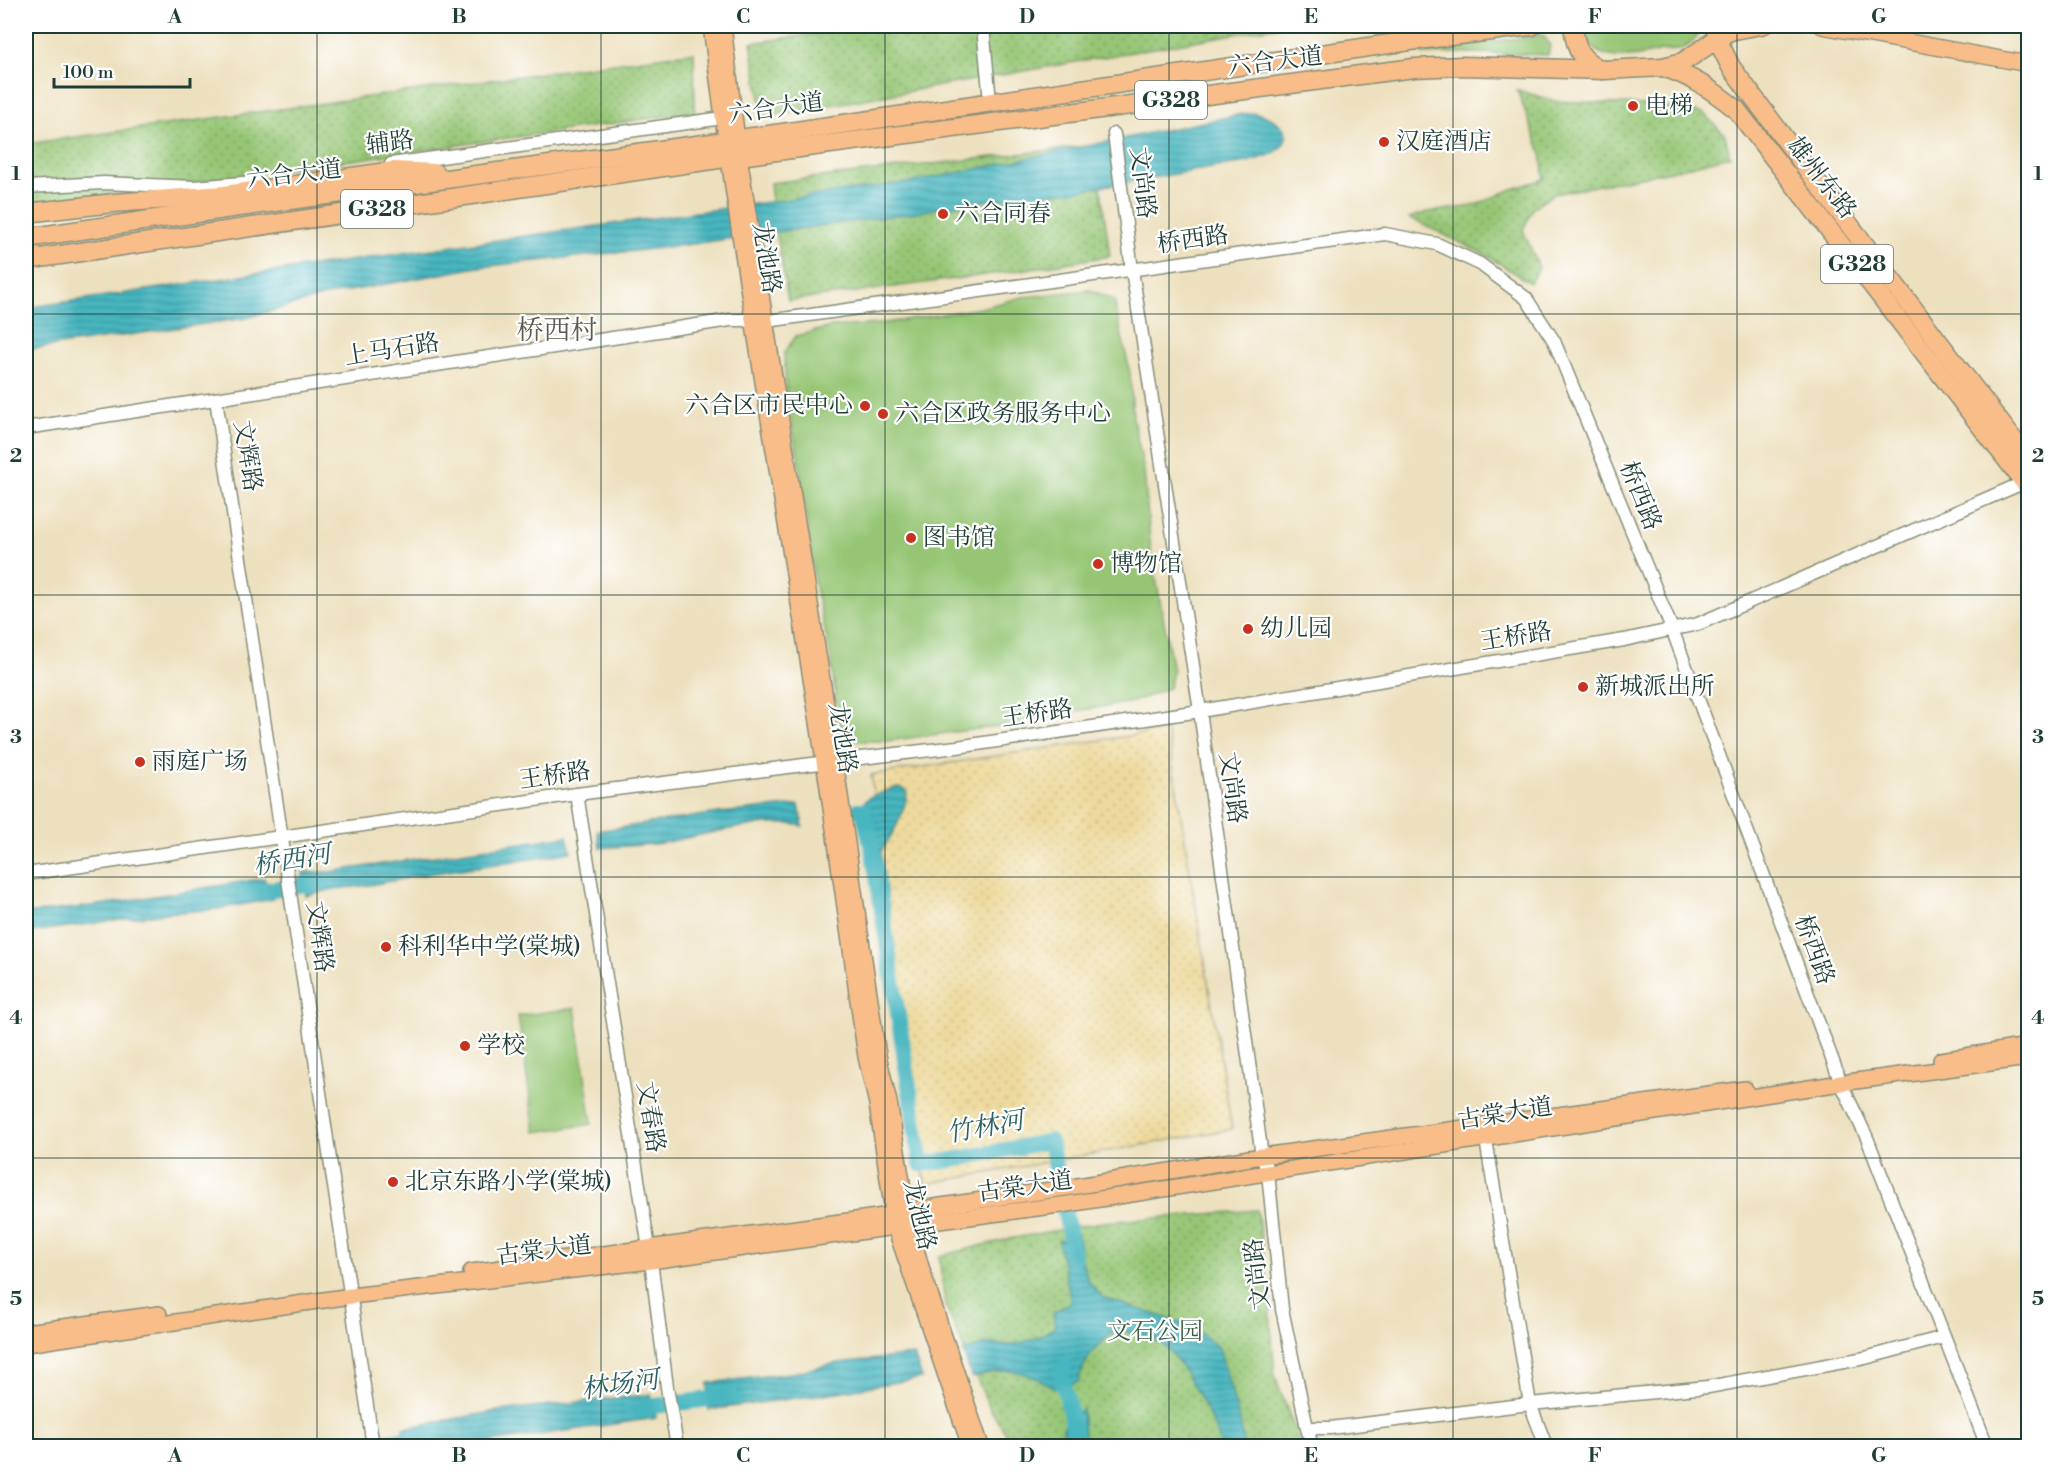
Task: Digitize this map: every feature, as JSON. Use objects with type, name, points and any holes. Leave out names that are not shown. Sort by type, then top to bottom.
[{"type":"highway","name":"六合大道","points":[[26,260],[733,148],[990,102],[1410,40],[1532,26]]},
{"type":"highway","points":[[1573,26],[1579,53],[1587,63],[1604,70]]},
{"type":"highway","name":"G328","points":[[1604,70],[1663,67],[1683,62],[1716,32]]},
{"type":"highway","name":"雄州东路","points":[[1716,32],[1731,67],[2028,459]]},
{"type":"highway","name":"六合大道","points":[[26,238],[472,176],[733,148],[1414,68],[1462,66],[1604,70]]},
{"type":"highway","name":"雄州东路","points":[[1663,67],[1684,74],[1707,86],[1736,109],[2026,485]]},
{"type":"highway","points":[[26,213],[242,192],[394,171],[472,176]]},
{"type":"main road","name":"龙池路","points":[[711,26],[723,118],[733,148]]},
{"type":"main road","name":"龙池路","points":[[723,26],[733,148],[829,761],[878,1055],[889,1102],[901,1219],[970,1446]]},
{"type":"main road","points":[[1716,32],[1732,32],[1764,26]]},
{"type":"main road","points":[[1823,26],[2028,64]]},
{"type":"main road","name":"古棠大道","points":[[901,1219],[1068,1204],[1486,1140],[2028,1046]]},
{"type":"main road","name":"古棠大道","points":[[26,1332],[650,1255],[901,1219],[1065,1188],[1262,1156],[1840,1079],[2028,1058]]},
{"type":"main road","name":"龙池路","points":[[901,1219],[924,1277],[981,1446]]},
{"type":"main road","name":"古棠大道","points":[[26,1344],[351,1292]]},
{"type":"street","points":[[982,26],[990,102]]},
{"type":"street","name":"辅路","points":[[26,187],[104,183],[194,187],[244,183],[723,118]]},
{"type":"street","name":"文尚路","points":[[1114,134],[1132,270],[1200,711],[1262,1156],[1268,1173],[1282,1309],[1306,1428],[1312,1446]]},
{"type":"street","points":[[213,186],[242,192]]},
{"type":"street","name":"桥西路","points":[[759,322],[1385,234],[1437,244],[1480,264],[1526,298],[1554,341],[1672,629],[1840,1079],[1867,1138],[1987,1446]]},
{"type":"street","name":"上马石路","points":[[26,428],[730,320],[759,322]]},
{"type":"street","name":"文辉路","points":[[216,399],[373,1446]]},
{"type":"street","name":"王桥路","points":[[26,874],[577,794],[829,761],[957,747],[1200,711],[1624,640],[1698,624],[2026,485]]},
{"type":"street","name":"文春路","points":[[577,794],[650,1255],[677,1446]]},
{"type":"street","points":[[1486,1140],[1530,1404],[1546,1446]]},
{"type":"street","points":[[1306,1428],[1330,1428],[1530,1404],[1708,1387],[1865,1358],[1944,1337]]},
{"type":"green space","points":[[871,26],[1280,26],[763,117],[751,43]]},
{"type":"green space","points":[[1586,26],[1703,27],[1693,42],[1682,49],[1626,57],[1602,54],[1593,48],[1588,39]]},
{"type":"green space","points":[[1543,35],[1550,46],[1548,55],[1422,54],[1422,51]]},
{"type":"green space","points":[[694,52],[695,112],[26,206],[26,144]]},
{"type":"green space","points":[[1517,90],[1555,101],[1644,105],[1703,113],[1725,135],[1730,156],[1671,171],[1554,194],[1533,208],[1523,230],[1539,268],[1530,283],[1484,254],[1409,218],[1428,212],[1473,206],[1512,189],[1544,179],[1541,153]]},
{"type":"green space","points":[[1095,145],[1110,256],[788,301],[770,183]]},
{"type":"green space","points":[[1090,290],[1114,300],[1130,373],[1133,418],[1144,471],[1151,552],[1173,671],[1169,688],[1133,702],[1070,712],[1030,722],[887,741],[853,741],[839,724],[830,653],[815,587],[800,468],[786,392],[784,353],[796,336],[831,327],[879,324],[981,308],[1023,297]]},
{"type":"green space","points":[[575,1008],[592,1124],[535,1132],[518,1016]]},
{"type":"green space","name":"文石公园","points":[[1257,1210],[1268,1286],[1275,1377],[1301,1446],[1014,1446],[990,1409],[945,1305],[939,1256],[1008,1239],[1102,1222]]},
{"type":"sand","points":[[1167,730],[1232,1129],[925,1184],[871,775]]},
{"type":"water","points":[[1255,113],[1276,121],[1285,131],[1286,137],[1284,143],[1275,152],[1247,162],[1074,191],[965,203],[919,212],[663,248],[478,267],[333,294],[246,318],[26,350],[26,308],[912,182]]},
{"type":"water","points":[[894,788],[907,791],[904,808],[891,837],[874,858],[865,840],[863,810],[865,801]]},
{"type":"water","points":[[799,805],[803,826],[769,824],[732,828],[661,843],[600,848],[597,831],[719,813]]},
{"type":"water","points":[[567,836],[571,852],[371,885],[333,889],[306,896],[303,872],[329,872]]},
{"type":"water","points":[[264,878],[273,899],[218,909],[166,913],[26,933],[26,914],[106,904]]},
{"type":"water","points":[[1078,1234],[1082,1262],[1089,1282],[1102,1297],[1193,1327],[1219,1348],[1240,1421],[1244,1446],[1221,1446],[1198,1395],[1174,1356],[1156,1341],[1136,1334],[1115,1331],[1092,1354],[1078,1382],[1056,1388],[1034,1377],[1015,1372],[996,1372],[972,1378],[963,1352],[985,1344],[1012,1345],[1035,1339],[1055,1327],[1053,1313],[1071,1302],[1058,1241]]},
{"type":"water","points":[[914,1355],[922,1378],[709,1410],[708,1383],[791,1373],[838,1363]]},
{"type":"water","points":[[651,1394],[656,1418],[462,1446],[406,1446],[403,1428],[497,1411]]},
{"type":"water","points":[[1082,1409],[1085,1446],[1065,1446],[1063,1427]]},
{"type":"water","points":[[338,1439],[340,1446],[261,1446]]},
{"type":"waterway","name":"竹林河","points":[[858,810],[863,810],[874,858],[921,1164],[1050,1141],[1074,1257]]},
{"type":"waterway","name":"桥西河","points":[[246,893],[327,881]]},
{"type":"waterway","name":"竹林河","points":[[1064,1366],[1061,1374],[1078,1446]]},
{"type":"waterway","name":"林场河","points":[[632,1409],[732,1396]]},
{"type":"waterway","name":"林场河","points":[[350,1446],[425,1436]]},
{"type":"place","name":"电梯","points":[[1633,106]]},
{"type":"place","name":"汉庭酒店","points":[[1384,142]]},
{"type":"place","name":"六合同春","points":[[943,214]]},
{"type":"place","name":"六合区市民中心","points":[[865,406]]},
{"type":"place","name":"六合区政务服务中心","points":[[883,414]]},
{"type":"place","name":"图书馆","points":[[911,538]]},
{"type":"place","name":"博物馆","points":[[1098,564]]},
{"type":"place","name":"幼儿园","points":[[1248,629]]},
{"type":"place","name":"新城派出所","points":[[1583,687]]},
{"type":"place","name":"雨庭广场","points":[[140,762]]},
{"type":"place","name":"科利华中学(棠城)","points":[[386,947]]},
{"type":"place","name":"学校","points":[[465,1046]]},
{"type":"place","name":"北京东路小学(棠城)","points":[[393,1182]]},
{"type":"district","name":"桥西村","points":[[557,331]]}]
